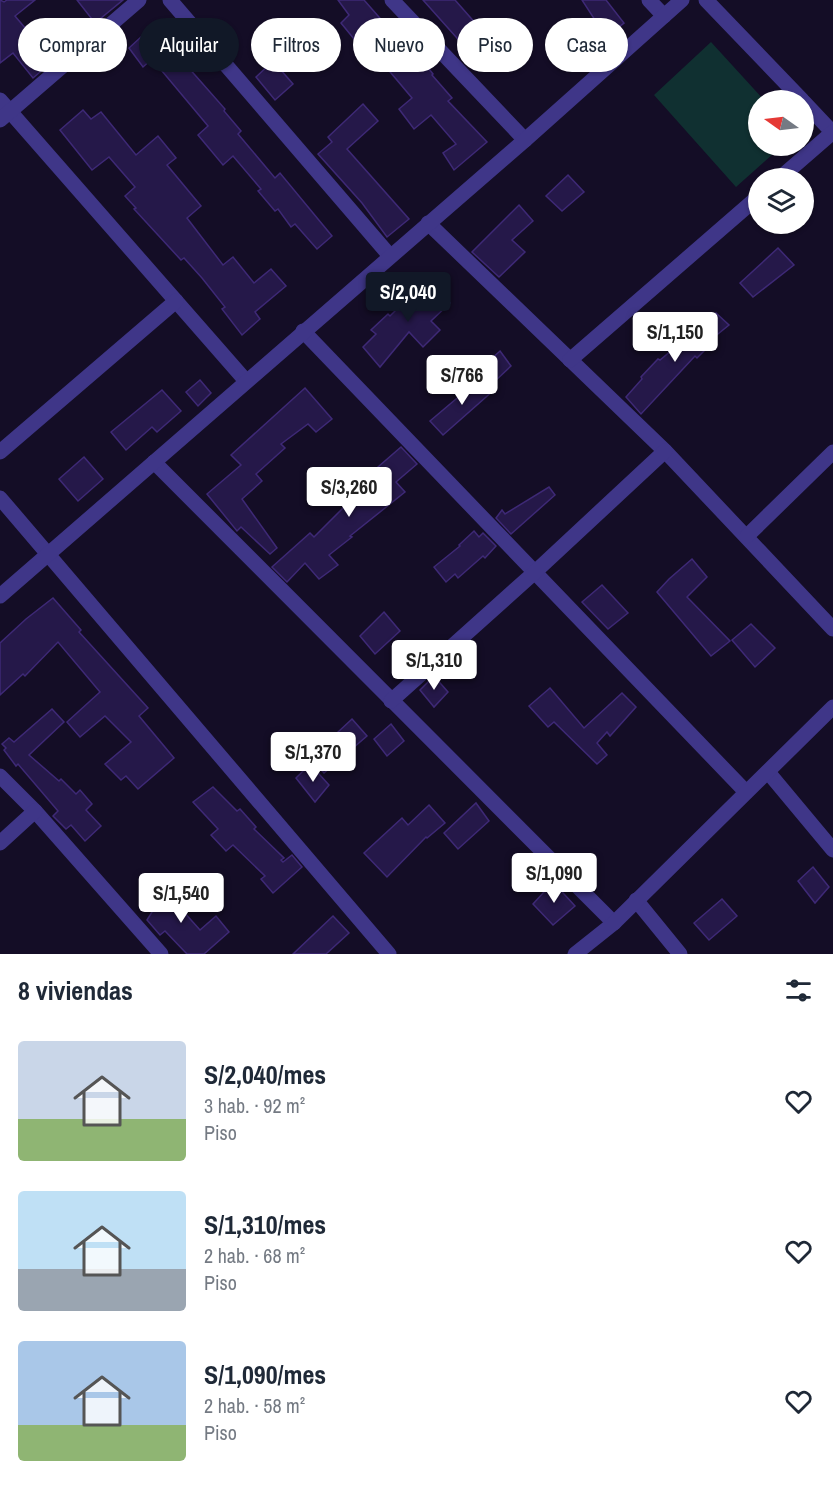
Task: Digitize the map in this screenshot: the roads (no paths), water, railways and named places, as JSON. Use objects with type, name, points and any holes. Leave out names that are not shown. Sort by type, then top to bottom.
[{"type":"street","points":[[139,0],[3,111],[246,381]]},
{"type":"street","points":[[170,0],[390,256]]},
{"type":"street","points":[[392,0],[525,140]]},
{"type":"street","points":[[648,0],[664,16]]},
{"type":"street","points":[[0,596],[525,140],[682,0]]},
{"type":"street","points":[[706,0],[792,90]]},
{"type":"street","points":[[792,168],[833,133],[814,113]]},
{"type":"street","points":[[570,360],[748,206]]},
{"type":"street","points":[[428,223],[665,451],[833,629]]},
{"type":"street","points":[[0,452],[176,301]]},
{"type":"street","points":[[303,331],[746,792]]},
{"type":"street","points":[[391,701],[665,451]]},
{"type":"street","points":[[747,536],[833,452]]},
{"type":"street","points":[[153,462],[614,923]]},
{"type":"street","points":[[0,498],[389,954]]},
{"type":"street","points":[[575,954],[614,923],[833,707]]},
{"type":"street","points":[[768,772],[833,850]]},
{"type":"street","points":[[0,776],[35,811],[161,954]]},
{"type":"street","points":[[0,843],[35,811]]},
{"type":"street","points":[[636,900],[680,954]]}]
